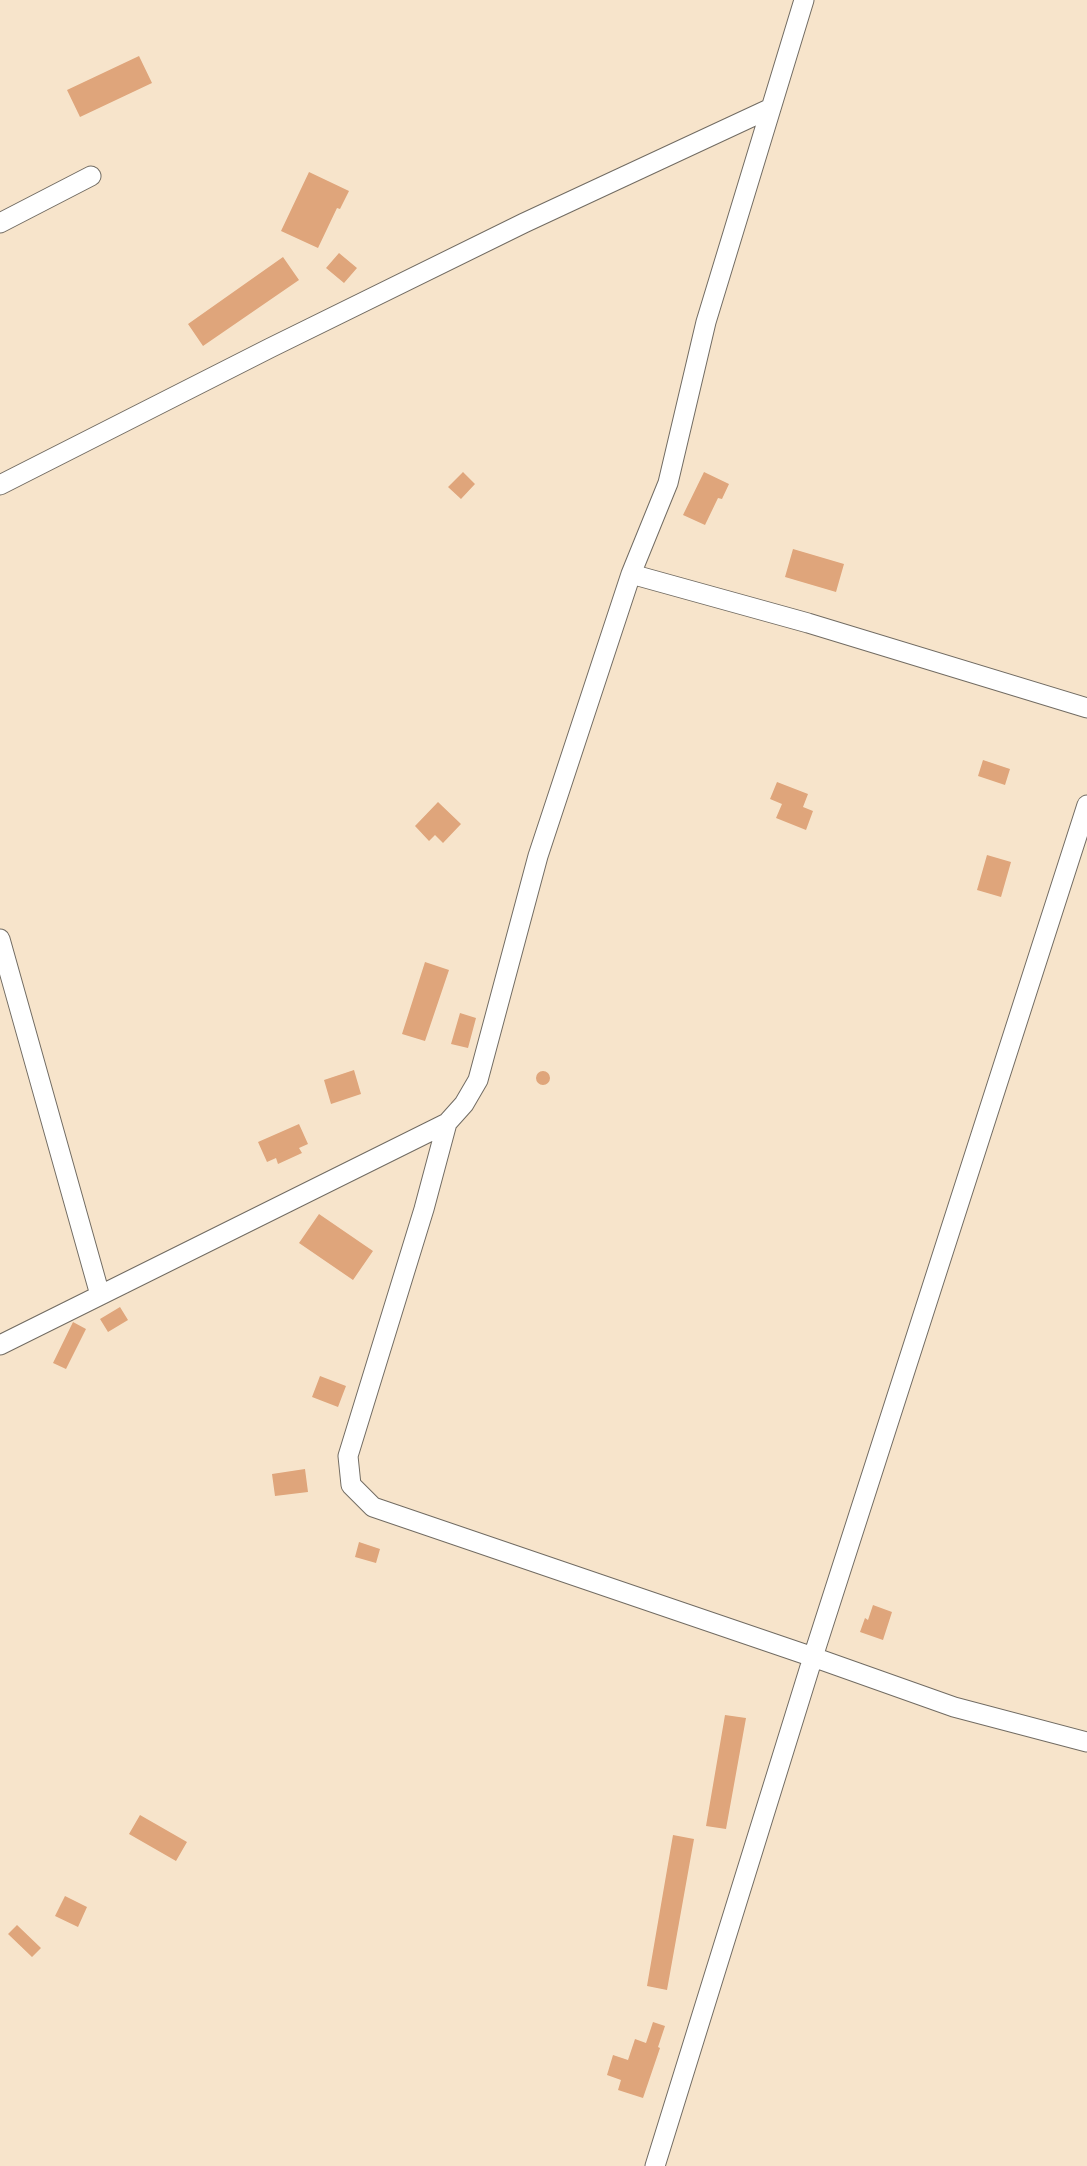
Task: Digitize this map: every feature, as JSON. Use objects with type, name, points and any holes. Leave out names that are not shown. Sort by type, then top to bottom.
[{"type":"street","points":[[0,1345],[447,1124],[464,1104],[478,1080],[538,856],[631,574],[668,483],[706,322],[804,0]]},
{"type":"street","points":[[0,485],[262,352],[515,227],[771,108]]},
{"type":"street","points":[[0,223],[91,176]]},
{"type":"street","points":[[631,574],[808,623],[1087,708]]},
{"type":"street","points":[[655,2166],[813,1657],[1087,805]]},
{"type":"street","points":[[0,939],[100,1295]]},
{"type":"street","points":[[447,1124],[424,1209],[348,1456],[351,1484],[373,1507],[954,1707],[1087,1742]]},
{"type":"building","points":[[139,56],[152,83],[80,117],[67,90]]},
{"type":"building","points":[[309,172],[349,191],[340,209],[337,208],[318,248],[281,231]]},
{"type":"building","points":[[339,253],[357,268],[344,283],[326,268]]},
{"type":"building","points":[[283,257],[299,280],[203,346],[188,324]]},
{"type":"building","points":[[463,472],[475,484],[461,499],[448,487]]},
{"type":"building","points":[[704,472],[729,484],[722,499],[718,498],[705,525],[683,515]]},
{"type":"building","points":[[793,549],[844,564],[836,592],[785,577]]},
{"type":"building","points":[[983,760],[1010,769],[1005,785],[978,776]]},
{"type":"building","points":[[777,782],[808,794],[803,807],[813,811],[806,830],[776,818],[782,804],[770,799]]},
{"type":"building","points":[[438,802],[461,824],[443,843],[435,835],[429,841],[415,826]]},
{"type":"building","points":[[987,855],[1011,862],[1001,897],[977,890]]},
{"type":"building","points":[[425,962],[449,970],[425,1041],[402,1034]]},
{"type":"building","points":[[460,1013],[476,1018],[468,1048],[451,1044]]},
{"type":"building","points":[[354,1070],[361,1094],[331,1104],[324,1080]]},
{"type":"building","points":[[543,1071],[548,1073],[550,1078],[548,1083],[543,1085],[538,1083],[536,1078],[538,1073]]},
{"type":"building","points":[[299,1124],[308,1144],[299,1148],[302,1153],[278,1164],[276,1158],[267,1162],[258,1142]]},
{"type":"building","points":[[319,1214],[373,1251],[353,1280],[299,1243]]},
{"type":"building","points":[[120,1307],[128,1320],[108,1332],[100,1319]]},
{"type":"building","points":[[73,1322],[86,1329],[66,1369],[53,1363]]},
{"type":"building","points":[[320,1376],[346,1386],[338,1407],[312,1397]]},
{"type":"building","points":[[305,1469],[308,1492],[275,1496],[272,1474]]},
{"type":"building","points":[[359,1542],[380,1549],[376,1563],[355,1557]]},
{"type":"building","points":[[873,1605],[892,1612],[883,1640],[860,1632],[865,1618],[868,1620]]},
{"type":"building","points":[[725,1715],[746,1718],[726,1829],[706,1826]]},
{"type":"building","points":[[140,1815],[187,1842],[176,1861],[129,1834]]},
{"type":"building","points":[[673,1835],[694,1839],[667,1990],[647,1986]]},
{"type":"building","points":[[65,1896],[87,1907],[78,1927],[55,1916]]},
{"type":"building","points":[[17,1925],[41,1948],[32,1957],[8,1934]]},
{"type":"building","points":[[653,2022],[665,2026],[658,2047],[660,2048],[643,2098],[618,2090],[621,2080],[607,2075],[613,2055],[628,2060],[635,2039],[646,2043]]}]
